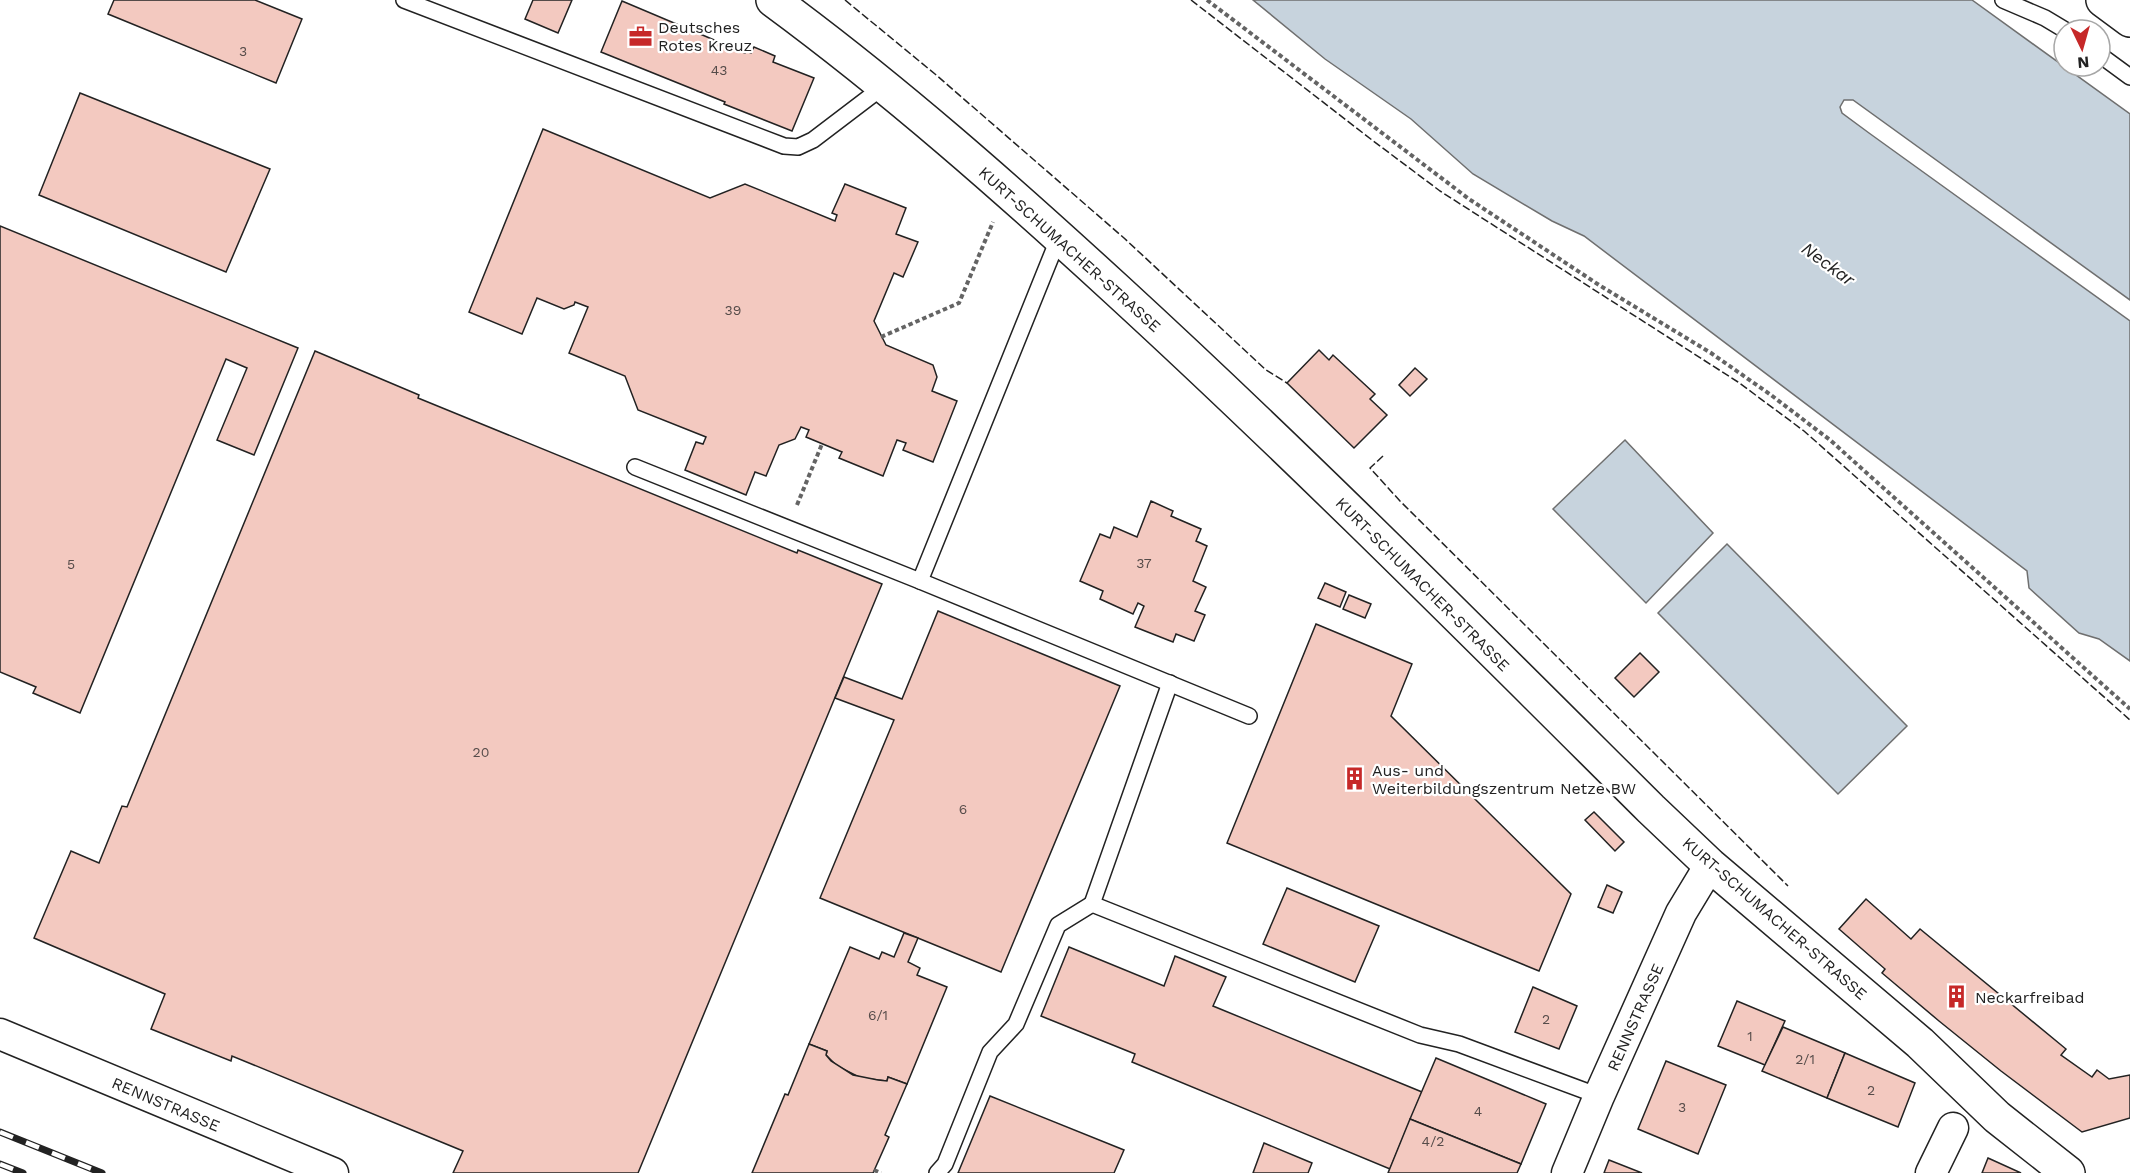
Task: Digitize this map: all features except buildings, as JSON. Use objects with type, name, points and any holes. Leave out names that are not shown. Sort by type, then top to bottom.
[{"type":"main road","name":"KURT-SCHUMACHER-STRASSE","points":[[773,0],[884,86],[1059,237],[1226,391],[1710,865],[1920,1043],[1997,1117],[2068,1173]]},
{"type":"main road","points":[[2103,0],[2130,20]]},
{"type":"street","name":"RENNSTRASSE","points":[[1567,1173],[1681,914],[1710,865]]},
{"type":"street","name":"RENNSTRASSE","points":[[0,1034],[333,1173]]},
{"type":"street","points":[[1931,1173],[1953,1128]]},
{"type":"lane","points":[[404,0],[784,146],[798,147],[813,140],[884,86]]},
{"type":"lane","points":[[2003,0],[2052,22]]},
{"type":"lane","points":[[2112,64],[2130,77]]},
{"type":"lane","points":[[920,581],[1059,237]]},
{"type":"lane","points":[[635,467],[1170,682],[1249,716]]},
{"type":"lane","points":[[938,1173],[945,1164],[990,1052],[1016,1024],[1058,926],[1092,904],[1170,682]]},
{"type":"lane","points":[[1092,904],[1420,1035],[1459,1044],[1599,1096]]},
{"type":"path","points":[[1207,0],[1469,199],[1599,285],[1711,353],[1830,440],[2130,710]]},
{"type":"path","points":[[881,337],[959,303],[1006,191]]},
{"type":"path","points":[[787,528],[822,444]]},
{"type":"path","points":[[874,1170],[882,1173]]},
{"type":"water","name":"Neckar","points":[[1253,0],[1972,0],[2052,58],[2052,78],[2080,78],[2130,114],[2130,300],[1853,100],[1844,100],[1840,107],[1842,113],[1869,133],[2130,321],[2130,661],[2099,639],[2079,633],[2029,588],[2027,571],[1584,236],[1552,221],[1473,174],[1411,119],[1325,59]]},
{"type":"water","points":[[1625,440],[1713,533],[1646,603],[1553,509]]},
{"type":"water","points":[[1727,544],[1907,726],[1838,794],[1658,613]]},
{"type":"railway","points":[[0,1132],[102,1173]]},
{"type":"railway","points":[[0,1164],[23,1173]]},
{"type":"fence","points":[[845,0],[935,74],[1124,238],[1266,370],[1287,383]]},
{"type":"fence","points":[[1191,0],[1440,191],[1738,382],[1804,431],[2130,720]]},
{"type":"fence","points":[[1383,456],[1370,468],[1400,501],[1788,886]]},
{"type":"place","name":"Deutsches Rotes Kreuz","points":[[640,36]]},
{"type":"place","name":"Aus- und Weiterbildungszentrum Netze BW","points":[[1354,779]]},
{"type":"place","name":"Neckarfreibad","points":[[1957,997]]}]
